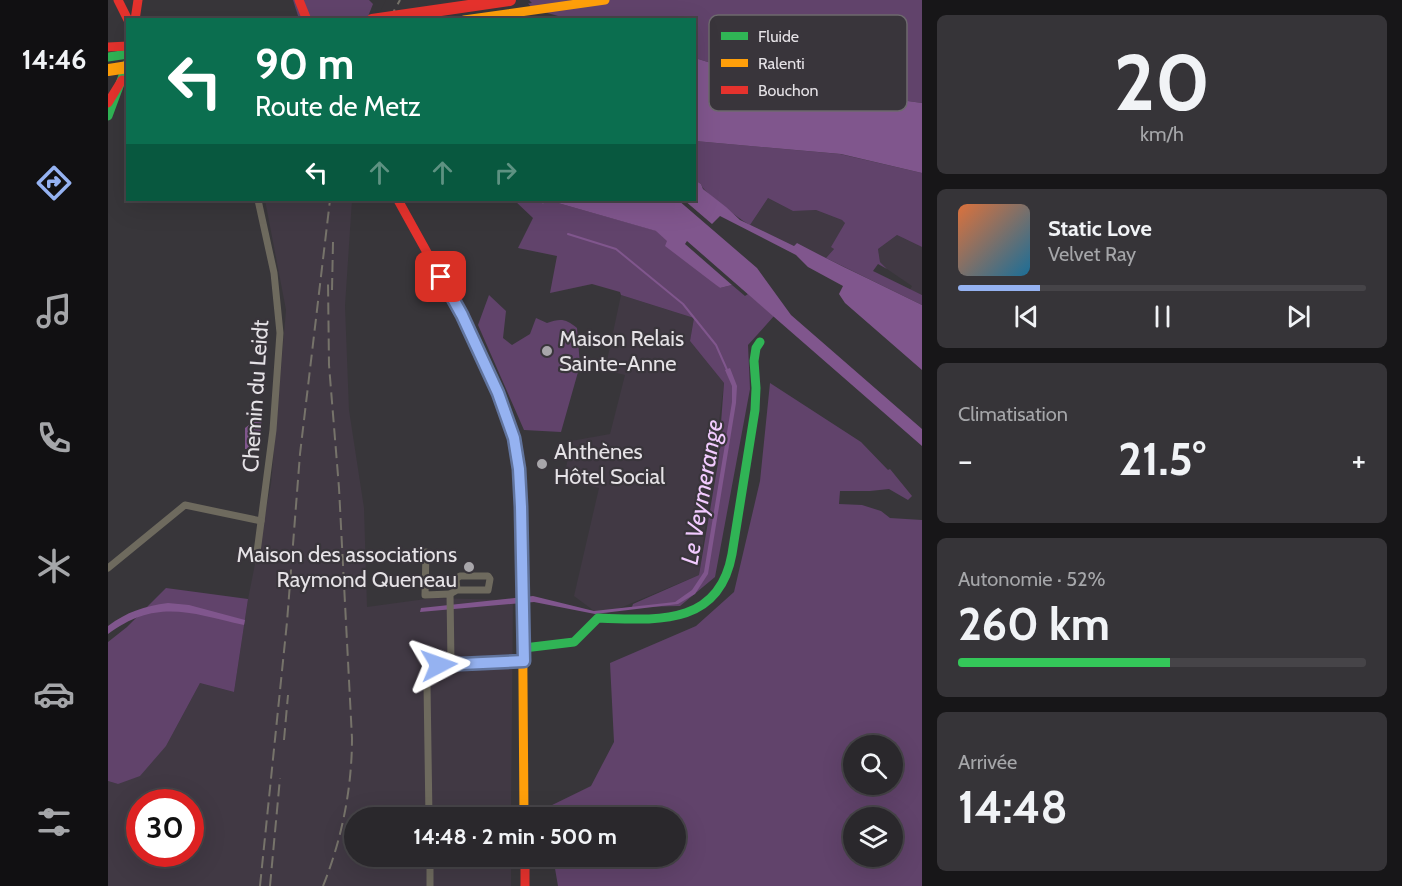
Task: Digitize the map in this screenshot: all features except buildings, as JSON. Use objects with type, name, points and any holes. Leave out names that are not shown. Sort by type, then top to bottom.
[{"type":"main road","points":[[118,0],[127,18]]},
{"type":"main road","points":[[135,18],[138,0]]},
{"type":"main road","points":[[299,0],[306,18]]},
{"type":"main road","points":[[386,18],[510,0]]},
{"type":"main road","points":[[478,18],[605,0]]},
{"type":"main road","points":[[108,47],[126,45]]},
{"type":"main road","points":[[108,57],[126,54]]},
{"type":"main road","points":[[108,70],[126,67]]},
{"type":"main road","points":[[108,116],[126,68]]},
{"type":"main road","points":[[108,103],[122,80]]},
{"type":"main road","points":[[399,201],[462,315],[498,393],[514,438],[519,469],[523,599],[524,807]]},
{"type":"main road","points":[[524,648],[574,642],[598,618],[656,618],[686,614],[710,601],[718,591],[727,575],[757,393],[753,354],[760,342]]},
{"type":"main road","points":[[525,867],[525,886]]},
{"type":"street","name":"Chemin du Leidt","points":[[256,560],[273,430],[280,333],[274,273],[258,201]]},
{"type":"street","points":[[108,568],[185,504],[261,521]]},
{"type":"street","points":[[426,552],[425,595],[454,592],[488,590],[490,579],[488,576],[460,576],[456,579],[454,592],[451,603],[451,663]]},
{"type":"street","points":[[429,807],[427,684],[433,669],[439,665],[451,663],[524,661]]},
{"type":"street","points":[[430,867],[430,886]]},
{"type":"shaded area","points":[[293,0],[369,0],[373,4],[367,18],[299,18]]},
{"type":"shaded area","points":[[525,0],[922,0],[922,103],[907,101],[907,15],[709,15],[709,62],[696,58],[696,18],[565,18],[533,9]]},
{"type":"shaded area","points":[[696,58],[709,62],[709,111],[907,111],[907,101],[922,103],[922,173],[841,154],[696,141]]},
{"type":"shaded area","points":[[696,141],[840,154],[922,173],[922,247],[897,235],[878,249],[880,262],[887,269],[878,264],[873,271],[922,295],[922,305],[826,258],[834,249],[831,247],[845,223],[842,220],[816,210],[793,211],[768,198],[750,225],[715,200],[696,181]]},
{"type":"shaded area","points":[[696,181],[740,220],[794,246],[797,243],[922,305],[922,370],[845,303],[839,294],[843,286],[808,267],[796,255],[720,216],[712,224],[685,201],[696,201]]},
{"type":"shaded area","points":[[768,198],[793,211],[816,210],[845,223],[832,247],[834,249],[826,258],[797,243],[794,246],[750,225]]},
{"type":"shaded area","points":[[265,201],[352,201],[345,306],[349,410],[364,508],[367,607],[433,598],[513,600],[511,807],[344,807],[344,867],[511,867],[511,886],[108,886],[108,781],[118,784],[166,746],[200,683],[234,692],[248,599],[271,484],[286,310]]},
{"type":"shaded area","points":[[515,201],[539,201],[543,204],[551,201],[657,231],[720,288],[732,285],[745,296],[748,294],[774,316],[748,345],[750,389],[715,577],[680,606],[632,607],[633,604],[699,575],[718,463],[724,383],[690,341],[694,318],[592,284],[550,293],[557,256],[518,248],[533,218]]},
{"type":"shaded area","points":[[551,201],[679,201],[757,268],[791,315],[922,429],[922,446],[687,241],[685,244],[732,285],[720,288],[665,246],[667,241],[656,231]]},
{"type":"shaded area","points":[[897,235],[922,247],[922,295],[910,290],[912,286],[880,262],[878,249]]},
{"type":"shaded area","points":[[489,295],[506,311],[503,338],[512,345],[530,334],[536,318],[547,323],[563,320],[577,328],[580,365],[561,432],[524,430],[478,325]]},
{"type":"shaded area","points":[[621,295],[694,318],[690,341],[724,383],[699,575],[601,616],[574,596],[599,488],[564,479],[571,441],[610,434],[625,375],[605,370]]},
{"type":"shaded area","points":[[730,368],[737,386],[736,403],[708,574],[695,594],[678,604],[595,614],[534,602],[420,612],[421,608],[533,596],[594,611],[675,602],[692,590],[704,572],[732,402],[732,386],[725,370]]},
{"type":"shaded area","points":[[770,383],[861,442],[888,470],[890,469],[912,496],[908,500],[889,489],[840,491],[839,504],[862,505],[881,511],[890,518],[922,520],[922,886],[558,886],[555,867],[686,867],[686,807],[548,807],[591,786],[614,742],[610,663],[696,626],[734,592],[760,481]]},
{"type":"shaded area","points":[[262,415],[259,449],[245,449],[245,428]]},
{"type":"shaded area","points":[[166,588],[248,599],[234,692],[200,683],[166,746],[140,776],[118,784],[108,781],[108,642],[127,627]]},
{"type":"shaded area","points":[[168,603],[189,605],[245,620],[244,625],[190,613],[158,612],[125,623],[108,634],[108,626],[129,613]]},
{"type":"pier","points":[[386,0],[419,0],[417,5],[452,0],[529,0],[532,3],[428,18],[381,18],[375,11],[381,10]]},
{"type":"waterway","name":"Le Veymerange","points":[[568,234],[616,249],[683,304],[716,345],[728,372]]},
{"type":"railway","points":[[390,18],[400,0]]},
{"type":"railway","points":[[260,886],[287,622],[300,454],[330,201]]},
{"type":"railway","points":[[332,290],[333,242]]},
{"type":"railway","points":[[323,886],[341,832],[352,757],[339,488],[329,365],[328,282]]},
{"type":"railway","points":[[284,740],[288,695]]},
{"type":"railway","points":[[270,886],[280,778]]},
{"type":"traffic: fast","points":[[108,57],[126,54]]},
{"type":"traffic: fast","points":[[108,116],[126,67]]},
{"type":"traffic: fast","points":[[524,648],[574,642],[598,618],[642,619],[682,614],[699,607],[714,595],[725,578],[732,554],[755,410],[754,361],[756,348],[760,342]]},
{"type":"traffic: slow","points":[[478,18],[605,0]]},
{"type":"traffic: slow","points":[[108,70],[126,67]]},
{"type":"traffic: slow","points":[[520,482],[524,807]]},
{"type":"traffic: jam","points":[[118,0],[127,18]]},
{"type":"traffic: jam","points":[[135,18],[138,0]]},
{"type":"traffic: jam","points":[[299,0],[306,18]]},
{"type":"traffic: jam","points":[[386,18],[510,0]]},
{"type":"traffic: jam","points":[[108,47],[126,46]]},
{"type":"traffic: jam","points":[[108,103],[122,80]]},
{"type":"traffic: jam","points":[[399,201],[442,279],[496,389],[512,434],[520,482]]},
{"type":"traffic: jam","points":[[525,867],[525,886]]},
{"type":"place","name":"Maison Relais Sainte-Anne","points":[[547,351]]},
{"type":"place","name":"Ahthènes Hôtel Social","points":[[542,464]]},
{"type":"place","name":"Maison des associations Raymond Queneau","points":[[469,567]]},
{"type":"route","points":[[439,665],[524,661],[521,507],[519,469],[514,438],[498,393],[462,315],[441,277]]}]
